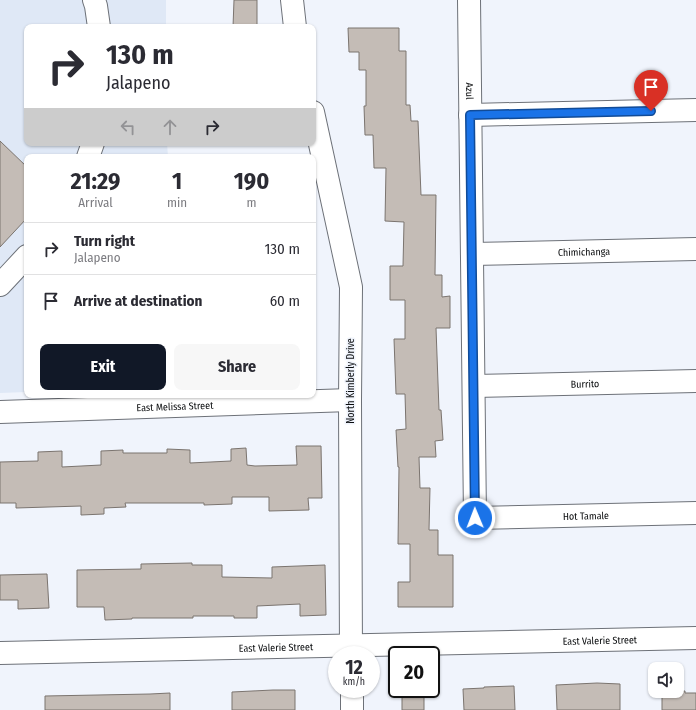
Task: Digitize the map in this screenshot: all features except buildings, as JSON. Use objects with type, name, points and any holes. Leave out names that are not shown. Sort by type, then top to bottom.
[{"type":"street","points":[[94,0],[99,24]]},
{"type":"street","points":[[292,0],[296,24]]},
{"type":"street","name":"Azul","points":[[469,0],[475,518]]},
{"type":"street","points":[[470,115],[696,110]]},
{"type":"street","name":"North Kimberly Drive","points":[[316,126],[351,288],[351,646]]},
{"type":"street","name":"Chimichanga","points":[[472,254],[696,249]]},
{"type":"street","points":[[0,285],[24,259]]},
{"type":"street","name":"Burrito","points":[[474,386],[696,381]]},
{"type":"street","name":"East Melissa Street","points":[[0,412],[350,400]]},
{"type":"street","name":"Hot Tamale","points":[[475,518],[696,513]]},
{"type":"street","name":"East Valerie Street","points":[[380,650],[696,638]]},
{"type":"street","name":"East Valerie Street","points":[[0,654],[328,651]]},
{"type":"street","points":[[352,698],[352,710]]},
{"type":"shaded area","points":[[0,0],[166,0],[166,24],[24,24],[24,146],[167,146],[168,154],[24,154],[24,392],[0,393]]},
{"type":"route","points":[[475,518],[470,115],[651,111]]}]
